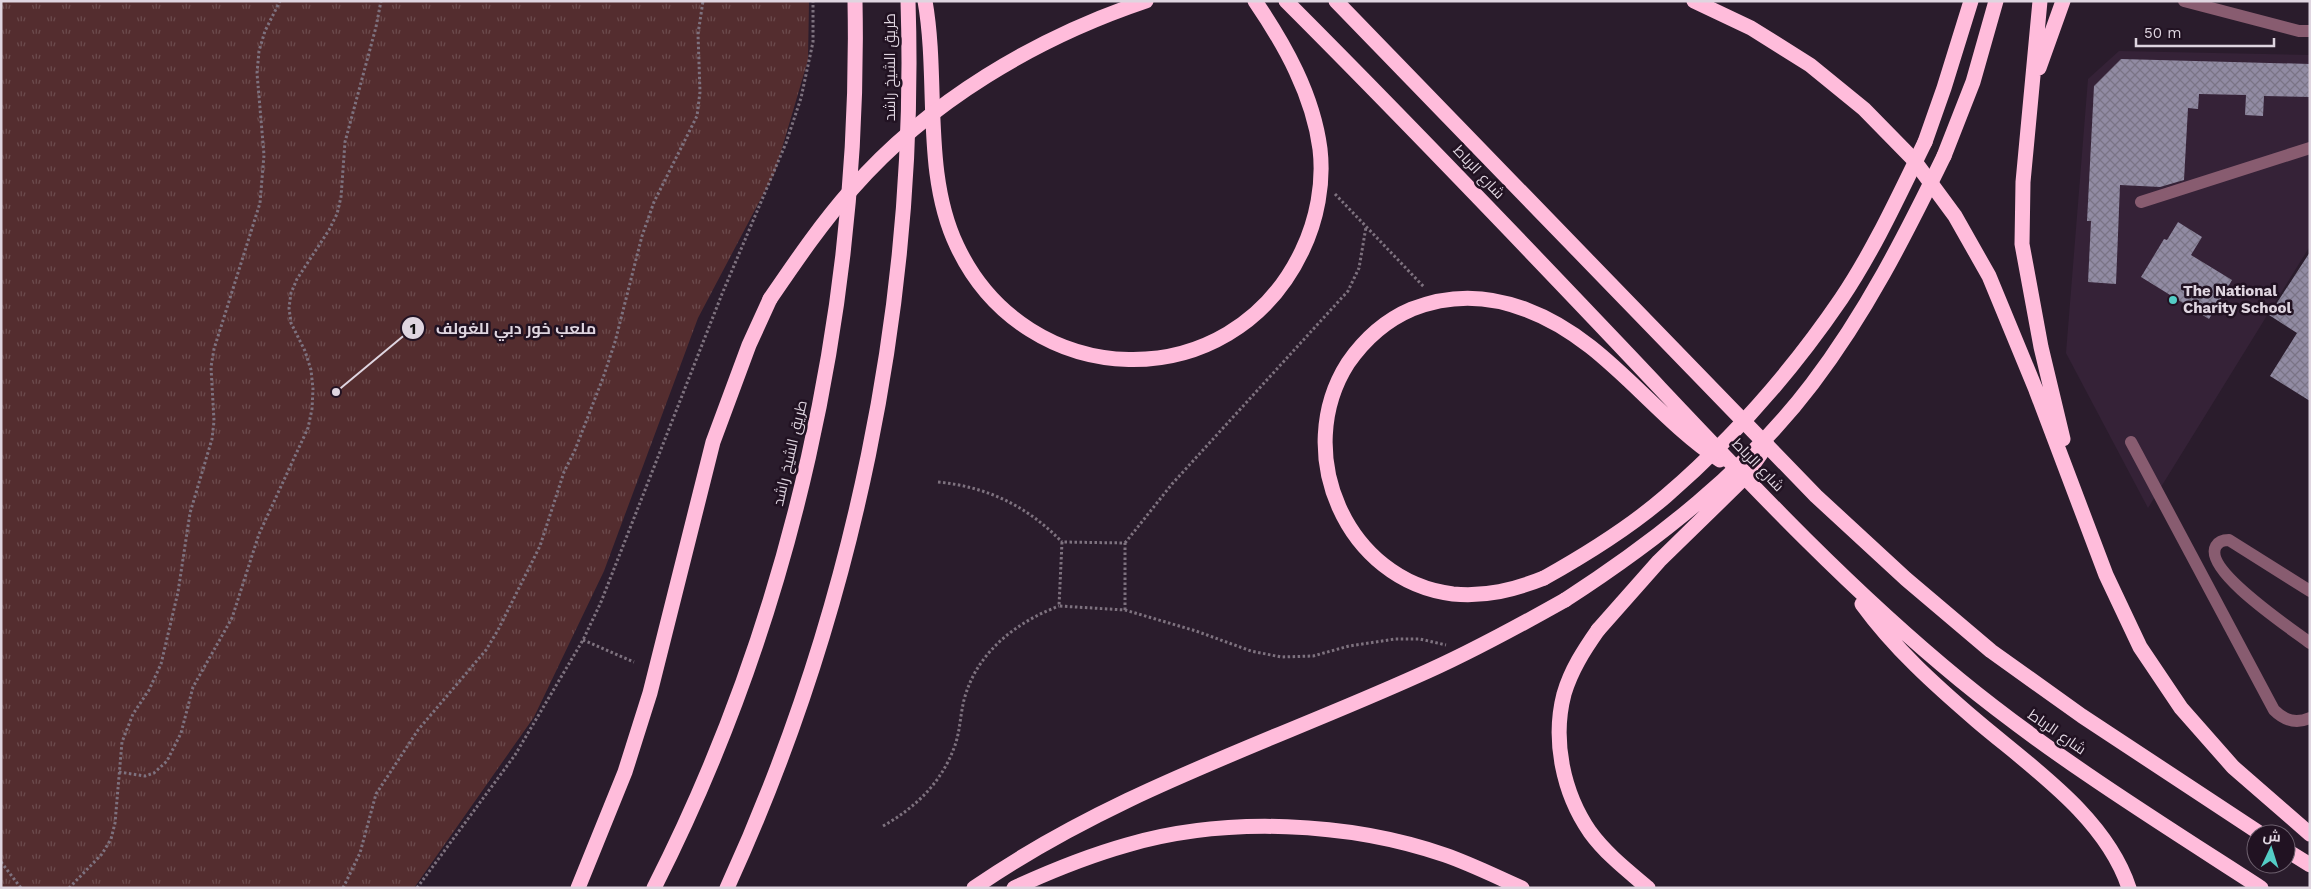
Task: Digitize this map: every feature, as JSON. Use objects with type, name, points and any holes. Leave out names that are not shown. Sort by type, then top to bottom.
[{"type":"highway","name":"طريق الشيخ راشد","points":[[654,888],[703,784],[732,714],[778,573],[812,437],[840,277],[850,180],[855,92],[855,1]]},
{"type":"highway","name":"طريق الشيخ راشد","points":[[727,888],[774,778],[803,695],[848,544],[865,467],[894,298],[903,207],[908,114],[908,1]]},
{"type":"highway","points":[[925,1],[932,58],[937,167],[946,214],[956,244],[970,271],[987,295],[1033,333],[1060,346],[1097,357],[1119,360],[1149,359],[1179,354],[1234,330],[1279,290],[1296,265],[1309,238],[1321,179],[1320,149],[1314,120],[1291,60],[1255,1]]},
{"type":"highway","points":[[578,888],[625,772],[650,693],[713,442],[746,353],[770,299],[809,241],[853,188],[902,139],[956,96],[1014,59],[1076,27],[1146,1]]},
{"type":"highway","name":"شارع الرباط","points":[[1286,1],[1439,154],[1738,471],[1844,578],[1959,680],[2004,715],[2057,754],[2261,888]]},
{"type":"highway","name":"شارع الرباط","points":[[1336,1],[1816,496],[1906,578],[1991,651],[2082,716],[2246,824]]},
{"type":"highway","points":[[1694,1],[1751,28],[1810,65],[1864,109],[1913,159],[1955,216],[1989,276],[2039,398],[2106,575],[2140,647],[2181,708],[2233,767],[2310,834]]},
{"type":"highway","points":[[1738,471],[1700,447],[1584,341],[1548,318],[1508,303],[1487,299],[1466,298],[1437,301],[1403,312],[1385,324],[1364,343],[1343,372],[1334,392],[1325,433],[1328,475],[1333,496],[1353,534],[1368,552],[1386,567],[1407,579],[1429,588],[1452,594],[1476,595],[1500,592],[1544,578],[1628,526],[1666,496],[1734,432],[1809,344],[1842,298],[1898,198],[1924,142],[1947,79],[1971,1]]},
{"type":"highway","points":[[974,888],[1045,842],[1128,798],[1468,653],[1565,600],[1620,563],[1681,516],[1744,459],[1811,385],[1885,274],[1906,236],[1944,156],[1973,82],[1996,1]]},
{"type":"highway","points":[[2040,1],[2023,182],[2022,244],[2041,347],[2080,506]]},
{"type":"highway","points":[[2031,91],[2063,1]]},
{"type":"highway","points":[[1648,888],[1615,860],[1591,832],[1572,801],[1562,766],[1559,730],[1564,694],[1578,660],[1598,630],[1659,561],[1743,479],[1772,439],[1783,418]]},
{"type":"highway","points":[[1844,578],[1887,635],[1912,661],[1964,710],[2062,793],[2086,818],[2107,846],[2125,876],[2129,888]]},
{"type":"highway","points":[[1014,888],[1068,864],[1129,844],[1192,832],[1256,827],[1320,829],[1383,838],[1445,855],[1522,888]]},
{"type":"highway","points":[[2296,857],[2310,866]]},
{"type":"lane","points":[[2184,1],[2299,30],[2310,31]]},
{"type":"lane","points":[[2141,202],[2310,148]]},
{"type":"lane","points":[[2131,442],[2274,710],[2281,717],[2290,721],[2299,722],[2310,718]]},
{"type":"lane","points":[[2310,591],[2229,540],[2217,543],[2214,549],[2217,562],[2234,584],[2310,642]]},
{"type":"path","points":[[68,888],[102,854],[111,839],[115,823],[120,757],[127,728],[156,677],[161,664],[178,592],[190,513],[212,439],[214,413],[211,367],[214,349],[254,226],[263,179],[263,131],[257,73],[259,51],[264,31],[280,1]]},
{"type":"path","points":[[119,772],[145,776],[154,774],[167,761],[180,733],[193,688],[232,618],[259,534],[308,428],[312,409],[313,389],[311,370],[305,351],[291,323],[289,308],[291,293],[296,279],[329,230],[337,214],[341,197],[345,142],[376,27],[381,1]]},
{"type":"path","points":[[343,888],[360,854],[376,794],[418,730],[486,650],[540,546],[564,472],[575,450],[603,378],[642,236],[654,202],[697,116],[700,92],[698,34],[703,1]]},
{"type":"path","points":[[417,888],[515,755],[583,640],[601,602],[722,294],[786,143],[801,98],[813,42],[813,1]]},
{"type":"path","points":[[1321,179],[1437,301]]},
{"type":"path","points":[[1125,610],[1125,543],[1172,484],[1348,291],[1359,268],[1366,227]]},
{"type":"path","points":[[938,482],[978,488],[1015,504],[1043,524],[1062,542],[1125,543]]},
{"type":"path","points":[[1059,606],[1062,542]]},
{"type":"path","points":[[883,826],[899,817],[920,800],[947,765],[959,732],[964,699],[977,670],[986,657],[1010,632],[1025,621],[1059,606],[1125,610],[1258,653],[1281,657],[1313,656],[1356,645],[1420,639],[1468,653]]},
{"type":"path","points":[[583,640],[634,662]]},
{"type":"path","points":[[1,862],[21,888]]},
{"type":"shaded area","name":"The National Charity School","points":[[2119,51],[2310,55],[2310,246],[2148,508],[2066,353],[2088,79]]},
{"type":"green space","points":[[1,1],[809,1],[808,60],[775,172],[698,318],[604,571],[534,717],[414,888],[1,888]]},
{"type":"building","points":[[2121,59],[2310,64],[2310,97],[2264,96],[2263,116],[2245,115],[2246,95],[2199,94],[2198,109],[2188,108],[2184,180],[2160,187],[2120,185],[2116,284],[2088,282],[2091,221],[2087,221],[2094,86]]},
{"type":"building","points":[[2178,222],[2202,237],[2191,255],[2232,280],[2209,319],[2141,277],[2164,239],[2167,240]]},
{"type":"building","points":[[2310,252],[2310,401],[2270,376],[2297,333],[2269,315]]},
{"type":"place","name":"The National Charity School","points":[[2173,300]]},
{"type":"place","name":"ملعب خور دبي للغولف","points":[[336,392]]}]
